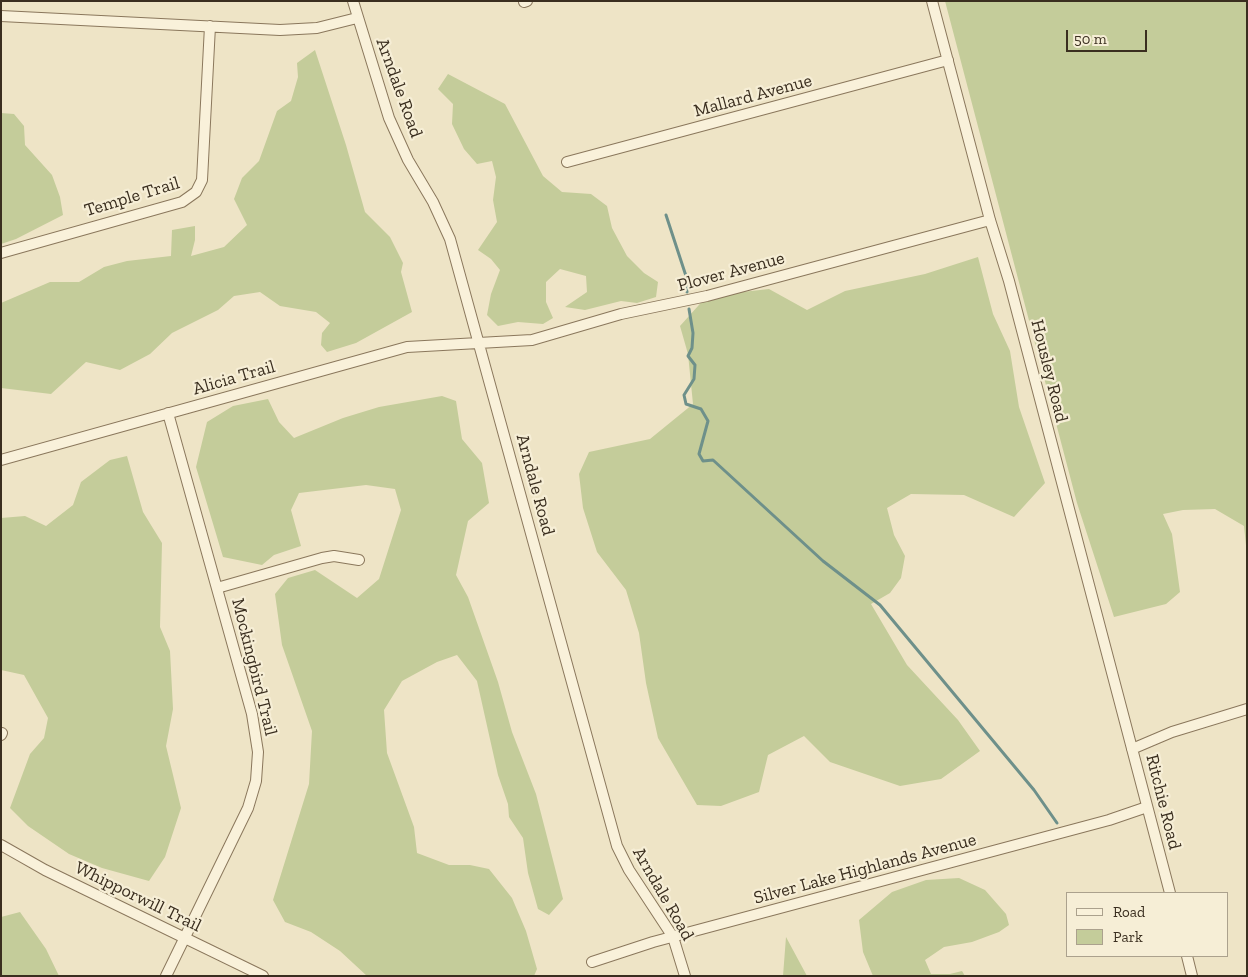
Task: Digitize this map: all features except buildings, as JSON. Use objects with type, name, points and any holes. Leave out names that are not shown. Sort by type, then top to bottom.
[{"type":"street","name":"Arndale Road","points":[[353,1],[389,118],[408,160],[434,202],[450,239],[617,846],[629,870],[673,937],[685,976]]},
{"type":"street","name":"Housley Road","points":[[932,1],[990,220],[1011,290],[1132,749]]},
{"type":"street","points":[[1,16],[303,30],[357,18]]},
{"type":"street","name":"Temple Trail","points":[[1,253],[182,202],[196,192],[202,180],[210,26]]},
{"type":"street","name":"Mallard Avenue","points":[[567,162],[948,60]]},
{"type":"street","name":"Plover Avenue","points":[[479,344],[532,340],[621,314],[707,296],[990,220]]},
{"type":"street","name":"Alicia Trail","points":[[1,460],[408,347],[479,344]]},
{"type":"street","name":"Mockingbird Trail","points":[[166,976],[248,808],[257,767],[256,735],[252,714],[168,413]]},
{"type":"street","points":[[217,588],[322,558],[334,556],[359,560]]},
{"type":"street","name":"Ritchie Road","points":[[1170,892],[1132,749],[1172,732],[1247,709]]},
{"type":"street","name":"Silver Lake Highlands Avenue","points":[[592,962],[673,937],[1110,820],[1147,807]]},
{"type":"street","name":"Whipporwill Trail","points":[[1,845],[45,870],[263,976]]},
{"type":"street","points":[[1187,957],[1192,976]]},
{"type":"green space","points":[[945,1],[1247,1],[1247,555],[1244,526],[1215,509],[1183,510],[1163,514],[1172,534],[1180,592],[1166,604],[1114,617],[1077,503]]},
{"type":"green space","points":[[315,50],[346,145],[365,212],[390,237],[403,263],[401,272],[412,312],[356,343],[327,352],[321,345],[322,333],[330,323],[316,312],[280,306],[260,292],[234,296],[218,310],[172,333],[150,354],[120,370],[86,362],[51,394],[1,388],[1,303],[50,282],[79,282],[104,267],[127,261],[171,256],[172,230],[195,226],[195,240],[191,256],[224,247],[247,225],[234,199],[242,178],[259,161],[277,111],[291,101],[298,77],[297,63]]},
{"type":"green space","points":[[448,74],[505,104],[543,176],[562,192],[591,194],[607,206],[612,228],[627,256],[644,273],[658,282],[656,297],[637,303],[621,301],[585,310],[565,307],[587,292],[586,276],[560,269],[546,282],[546,302],[553,318],[543,324],[518,322],[498,326],[487,315],[491,294],[500,270],[491,259],[478,250],[497,222],[493,200],[496,177],[492,161],[477,164],[464,149],[452,124],[453,104],[438,89]]},
{"type":"green space","points":[[1,113],[14,114],[24,126],[25,145],[52,175],[60,197],[63,215],[16,239],[1,244]]},
{"type":"green space","points":[[978,257],[993,314],[1010,351],[1019,407],[1045,483],[1014,517],[964,495],[911,494],[887,508],[894,535],[905,556],[901,578],[890,593],[871,604],[907,665],[958,720],[980,751],[941,779],[900,786],[830,762],[804,736],[768,755],[759,792],[721,806],[697,805],[658,738],[646,683],[639,633],[626,590],[597,552],[583,508],[579,474],[589,452],[650,439],[693,404],[688,354],[680,326],[707,296],[769,289],[807,310],[845,291],[925,274]]},
{"type":"green space","points":[[442,396],[456,401],[462,439],[482,463],[489,503],[468,521],[456,575],[468,597],[498,682],[512,732],[536,794],[563,899],[549,915],[538,909],[528,873],[523,838],[509,817],[508,804],[498,775],[477,681],[457,655],[437,662],[402,681],[384,710],[387,753],[414,827],[417,853],[449,865],[470,865],[489,869],[512,898],[526,931],[537,969],[534,976],[367,976],[340,951],[311,932],[285,922],[273,900],[309,784],[312,731],[282,645],[275,594],[288,578],[315,570],[357,598],[379,579],[401,510],[395,489],[366,485],[299,493],[291,510],[301,546],[274,555],[262,565],[223,557],[196,467],[207,422],[233,406],[268,399],[279,422],[294,438],[343,418],[379,407]]},
{"type":"green space","points":[[127,456],[143,512],[162,543],[160,627],[170,651],[173,709],[166,746],[181,808],[165,857],[149,881],[102,868],[69,854],[28,826],[10,808],[30,754],[44,738],[48,718],[24,675],[1,670],[1,518],[25,516],[46,526],[73,505],[81,482],[110,460]]},
{"type":"green space","points":[[959,878],[985,890],[1006,914],[1009,925],[999,932],[972,942],[944,947],[925,960],[931,974],[950,974],[962,971],[965,976],[873,976],[863,952],[859,920],[892,892],[926,880]]},
{"type":"green space","points":[[20,912],[46,949],[59,976],[1,976],[1,917]]},
{"type":"green space","points":[[786,937],[807,976],[783,976]]},
{"type":"waterway","points":[[666,215],[686,276],[687,292]]},
{"type":"waterway","points":[[689,309],[693,333],[692,348],[688,356],[695,365],[694,379],[684,395],[686,404],[701,409],[708,421],[699,454],[703,461],[713,460],[823,561],[880,605],[1034,790],[1057,823]]}]
